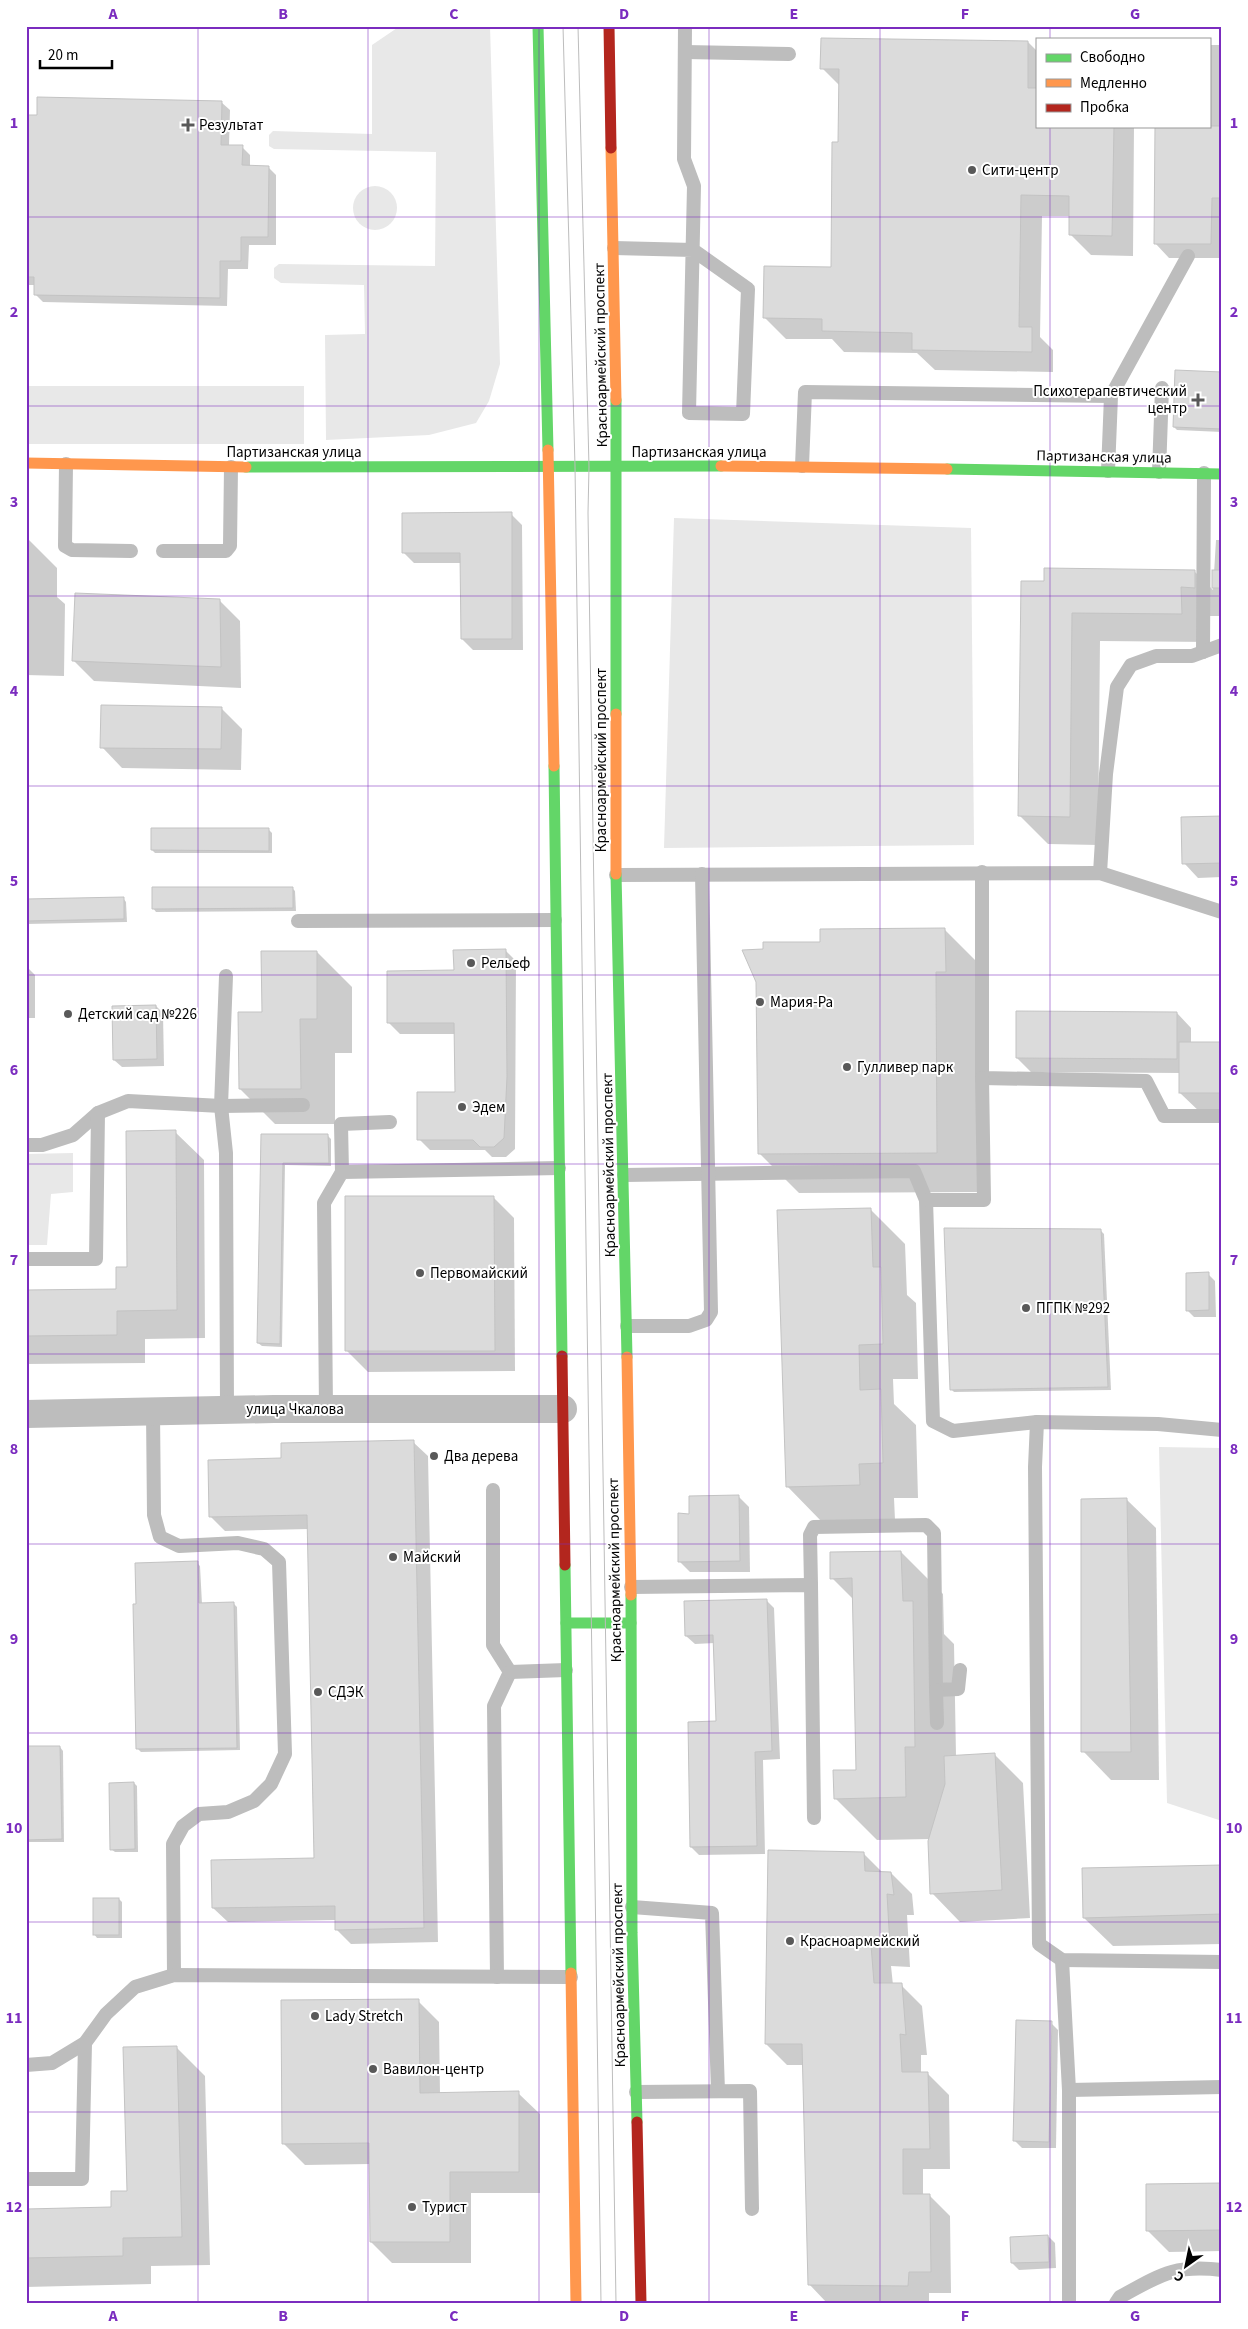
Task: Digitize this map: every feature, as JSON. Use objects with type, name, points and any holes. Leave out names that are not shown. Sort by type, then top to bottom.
[{"type":"main road","points":[[538,26],[549,466],[576,2303]]},
{"type":"main road","name":"Красноармейский проспект","points":[[609,26],[617,467],[616,875],[627,1326],[632,1907],[641,2303]]},
{"type":"main road","name":"Партизанская улица","points":[[26,463],[231,467],[802,466],[1222,474]]},
{"type":"main road","points":[[566,1623],[631,1623]]},
{"type":"street","name":"улица Чкалова","points":[[26,1414],[326,1409],[563,1409]]},
{"type":"lane","points":[[614,248],[693,250],[748,289],[743,414],[689,413],[693,250],[694,186],[684,159],[685,26]]},
{"type":"lane","points":[[686,52],[789,54]]},
{"type":"lane","points":[[1108,471],[1111,396],[1188,256]]},
{"type":"lane","points":[[1159,472],[1162,388]]},
{"type":"lane","points":[[802,466],[805,392],[1111,396]]},
{"type":"lane","points":[[66,464],[65,546],[72,550],[131,551]]},
{"type":"lane","points":[[162,551],[226,551],[230,546],[231,467]]},
{"type":"lane","points":[[1203,652],[1204,473]]},
{"type":"lane","points":[[1100,873],[1106,774],[1116,687],[1131,666],[1156,656],[1192,656],[1222,645]]},
{"type":"lane","points":[[926,1200],[984,1200],[982,872]]},
{"type":"lane","points":[[616,875],[1100,873],[1222,912]]},
{"type":"lane","points":[[627,1326],[689,1326],[706,1320],[711,1312],[702,874]]},
{"type":"lane","points":[[298,921],[555,920]]},
{"type":"lane","points":[[226,976],[221,1106],[226,1154],[227,1410]]},
{"type":"lane","points":[[982,1078],[1146,1081],[1164,1116],[1222,1116]]},
{"type":"lane","points":[[26,1145],[42,1144],[73,1136],[98,1113],[128,1101],[221,1106],[303,1105]]},
{"type":"lane","points":[[26,1259],[96,1259],[98,1113]]},
{"type":"lane","points":[[326,1409],[324,1203],[342,1172],[341,1124],[390,1122]]},
{"type":"lane","points":[[342,1172],[559,1168]]},
{"type":"lane","points":[[624,1175],[914,1171],[926,1200],[934,1421],[953,1430],[1037,1422],[1158,1424],[1222,1430]]},
{"type":"lane","points":[[153,1412],[154,1515],[160,1537],[179,1546],[238,1543],[264,1549],[279,1562],[285,1754],[271,1784],[254,1801],[228,1812],[199,1814],[183,1826],[173,1844],[174,1976]]},
{"type":"lane","points":[[1037,1422],[1039,1944],[1062,1960],[1222,1962]]},
{"type":"lane","points":[[492,1490],[493,1645],[510,1672]]},
{"type":"lane","points":[[814,1818],[810,1535],[814,1527],[919,1524],[930,1528],[934,1533],[937,1723]]},
{"type":"lane","points":[[630,1587],[811,1585]]},
{"type":"lane","points":[[510,1672],[566,1670]]},
{"type":"lane","points":[[936,1690],[958,1689],[960,1670]]},
{"type":"lane","points":[[497,1977],[494,1706],[510,1672]]},
{"type":"lane","points":[[632,1907],[712,1913],[718,2091]]},
{"type":"lane","points":[[1062,1960],[1069,2090],[1069,2303]]},
{"type":"lane","points":[[26,2065],[52,2063],[84,2042],[106,2014],[135,1987],[174,1976],[571,1977]]},
{"type":"lane","points":[[26,2179],[82,2179],[84,2042]]},
{"type":"lane","points":[[1069,2090],[1222,2087]]},
{"type":"lane","points":[[636,2092],[750,2091],[752,2209]]},
{"type":"lane","points":[[1116,2303],[1120,2298],[1164,2273],[1199,2268],[1222,2270]]},
{"type":"shaded area","points":[[400,26],[490,26],[500,364],[489,401],[476,423],[429,435],[326,440],[325,335],[365,334],[364,285],[281,283],[274,278],[274,268],[279,264],[435,266],[436,152],[274,149],[269,146],[269,135],[273,131],[372,134],[372,45]]},
{"type":"shaded area","points":[[375,186],[387,190],[393,196],[397,208],[393,220],[387,226],[375,230],[363,226],[357,220],[353,208],[357,196],[363,190]]},
{"type":"shaded area","points":[[26,386],[304,386],[304,444],[26,444]]},
{"type":"shaded area","points":[[674,518],[971,528],[974,845],[664,848]]},
{"type":"shaded area","points":[[73,1153],[73,1192],[51,1194],[47,1245],[26,1245],[26,1154]]},
{"type":"shaded area","points":[[1159,1447],[1222,1448],[1222,1821],[1167,1803]]},
{"type":"building","name":"Сити-центр","points":[[821,38],[1028,41],[1028,88],[1036,88],[1036,128],[1114,128],[1112,236],[1069,235],[1069,196],[1021,195],[1019,327],[1032,327],[1032,352],[912,350],[912,333],[822,331],[822,319],[763,318],[764,266],[831,267],[832,142],[838,142],[839,69],[820,69]]},
{"type":"building","points":[[37,97],[222,101],[221,145],[243,145],[242,165],[269,166],[268,237],[241,237],[241,261],[220,261],[220,298],[34,295],[34,277],[26,277],[26,115],[37,115]]},
{"type":"building","points":[[1210,126],[1222,126],[1222,198],[1212,198],[1211,244],[1154,244],[1155,128],[1210,128]]},
{"type":"building","name":"Психотерапевтический центр","points":[[1175,370],[1222,372],[1222,429],[1173,427]]},
{"type":"building","points":[[512,512],[512,639],[461,639],[460,553],[402,553],[402,513]]},
{"type":"building","points":[[1044,568],[1195,570],[1195,588],[1181,587],[1182,614],[1072,613],[1070,817],[1018,816],[1021,581],[1044,581]]},
{"type":"building","points":[[1212,570],[1222,570],[1222,588],[1212,588]]},
{"type":"building","points":[[75,593],[220,599],[221,667],[72,661]]},
{"type":"building","points":[[101,705],[222,707],[221,749],[100,748]]},
{"type":"building","points":[[1222,816],[1222,863],[1182,864],[1181,817]]},
{"type":"building","points":[[151,828],[269,828],[269,851],[151,850]]},
{"type":"building","points":[[152,887],[293,887],[293,908],[152,909]]},
{"type":"building","points":[[124,897],[124,919],[26,921],[26,899]]},
{"type":"building","name":"Гулливер парк","points":[[945,928],[946,972],[936,972],[937,1153],[758,1154],[756,982],[742,950],[763,949],[763,942],[820,942],[820,929]]},
{"type":"building","points":[[506,949],[507,1077],[504,1138],[494,1147],[480,1147],[473,1140],[417,1140],[417,1092],[455,1092],[454,1023],[387,1023],[387,971],[454,970],[453,950]]},
{"type":"building","points":[[261,951],[317,951],[317,1019],[300,1019],[301,1089],[239,1089],[238,1012],[262,1012]]},
{"type":"building","points":[[156,1005],[157,1059],[113,1060],[112,1006]]},
{"type":"building","points":[[1016,1011],[1177,1012],[1177,1059],[1016,1058]]},
{"type":"building","points":[[1179,1042],[1222,1042],[1222,1093],[1179,1093]]},
{"type":"building","points":[[176,1130],[177,1310],[117,1311],[117,1335],[26,1336],[26,1290],[116,1289],[116,1267],[127,1267],[126,1131]]},
{"type":"building","points":[[261,1134],[328,1134],[329,1163],[283,1163],[280,1344],[257,1343]]},
{"type":"building","name":"Первомайский","points":[[345,1196],[494,1196],[495,1351],[345,1351]]},
{"type":"building","points":[[871,1208],[873,1267],[881,1267],[883,1344],[859,1345],[860,1390],[881,1389],[883,1463],[859,1464],[860,1485],[786,1487],[777,1210]]},
{"type":"building","name":"ПГПК №292","points":[[944,1228],[1101,1229],[1108,1387],[950,1390]]},
{"type":"building","points":[[1209,1272],[1209,1310],[1186,1311],[1186,1273]]},
{"type":"building","points":[[414,1440],[424,1928],[335,1930],[335,1906],[212,1908],[211,1860],[314,1858],[307,1515],[209,1517],[208,1460],[281,1458],[281,1443]]},
{"type":"building","points":[[739,1495],[740,1561],[678,1562],[678,1513],[689,1514],[689,1496]]},
{"type":"building","points":[[1127,1498],[1131,1752],[1081,1752],[1081,1499]]},
{"type":"building","points":[[901,1551],[903,1601],[913,1601],[915,1747],[905,1747],[906,1797],[834,1799],[833,1770],[856,1770],[852,1578],[830,1579],[830,1552]]},
{"type":"building","points":[[198,1561],[199,1603],[234,1602],[237,1748],[136,1749],[133,1604],[136,1604],[135,1563]]},
{"type":"building","points":[[767,1599],[772,1751],[755,1752],[757,1846],[690,1847],[688,1722],[716,1721],[713,1635],[685,1636],[684,1601]]},
{"type":"building","points":[[26,1746],[60,1746],[62,1839],[26,1840]]},
{"type":"building","points":[[995,1753],[1002,1890],[930,1894],[928,1841],[945,1784],[944,1756]]},
{"type":"building","points":[[134,1782],[135,1849],[110,1850],[109,1783]]},
{"type":"building","points":[[768,1850],[864,1852],[865,1871],[891,1872],[894,1895],[887,1894],[890,1946],[871,1945],[874,1983],[902,1983],[906,2035],[900,2034],[902,2072],[928,2072],[930,2149],[903,2149],[903,2194],[930,2194],[931,2272],[909,2272],[908,2286],[808,2285],[802,2044],[765,2044]]},
{"type":"building","points":[[1222,1865],[1222,1914],[1083,1918],[1082,1868]]},
{"type":"building","points":[[93,1898],[119,1898],[119,1935],[93,1935]]},
{"type":"building","points":[[419,1999],[420,2093],[519,2091],[519,2172],[450,2172],[450,2242],[370,2242],[369,2143],[282,2144],[281,2000]]},
{"type":"building","points":[[1016,2020],[1052,2021],[1049,2142],[1013,2141]]},
{"type":"building","points":[[177,2046],[182,2237],[123,2238],[123,2256],[26,2258],[26,2209],[111,2207],[111,2191],[127,2191],[123,2047]]},
{"type":"building","points":[[1222,2183],[1222,2230],[1146,2231],[1146,2184]]},
{"type":"building","points":[[1048,2235],[1049,2262],[1011,2263],[1010,2237]]},
{"type":"tram line","points":[[563,26],[575,466],[601,2303]]},
{"type":"tram line","points":[[578,26],[589,467],[588,513],[616,2303]]},
{"type":"traffic: fast","points":[[538,26],[548,450]]},
{"type":"traffic: fast","points":[[616,400],[616,714]]},
{"type":"traffic: fast","points":[[246,467],[721,466]]},
{"type":"traffic: fast","points":[[947,469],[1222,474]]},
{"type":"traffic: fast","points":[[554,766],[562,1356]]},
{"type":"traffic: fast","points":[[616,874],[627,1357]]},
{"type":"traffic: fast","points":[[565,1565],[571,1973]]},
{"type":"traffic: fast","points":[[631,1595],[632,1933],[637,2122]]},
{"type":"traffic: fast","points":[[566,1623],[631,1623]]},
{"type":"traffic: slow","points":[[611,148],[616,400]]},
{"type":"traffic: slow","points":[[548,450],[554,766]]},
{"type":"traffic: slow","points":[[26,463],[246,467]]},
{"type":"traffic: slow","points":[[721,466],[947,469]]},
{"type":"traffic: slow","points":[[616,714],[616,874]]},
{"type":"traffic: slow","points":[[627,1357],[631,1595]]},
{"type":"traffic: slow","points":[[571,1973],[576,2303]]},
{"type":"traffic: jam","points":[[609,26],[611,148]]},
{"type":"traffic: jam","points":[[562,1356],[565,1565]]},
{"type":"traffic: jam","points":[[637,2122],[641,2303]]},
{"type":"place","name":"Результат","points":[[188,125]]},
{"type":"place","name":"Сити-центр","points":[[972,170]]},
{"type":"place","name":"Психотерапевтический центр","points":[[1198,400]]},
{"type":"place","name":"Рельеф","points":[[471,963]]},
{"type":"place","name":"Мария-Ра","points":[[760,1002]]},
{"type":"place","name":"Детский сад №226","points":[[68,1014]]},
{"type":"place","name":"Гулливер парк","points":[[847,1067]]},
{"type":"place","name":"Эдем","points":[[462,1107]]},
{"type":"place","name":"Первомайский","points":[[420,1273]]},
{"type":"place","name":"ПГПК №292","points":[[1026,1308]]},
{"type":"place","name":"Два дерева","points":[[434,1456]]},
{"type":"place","name":"Майский","points":[[393,1557]]},
{"type":"place","name":"СДЭК","points":[[318,1692]]},
{"type":"place","name":"Красноармейский","points":[[790,1941]]},
{"type":"place","name":"Lady Stretch","points":[[315,2016]]},
{"type":"place","name":"Вавилон-центр","points":[[373,2069]]},
{"type":"place","name":"Турист","points":[[412,2207]]}]
